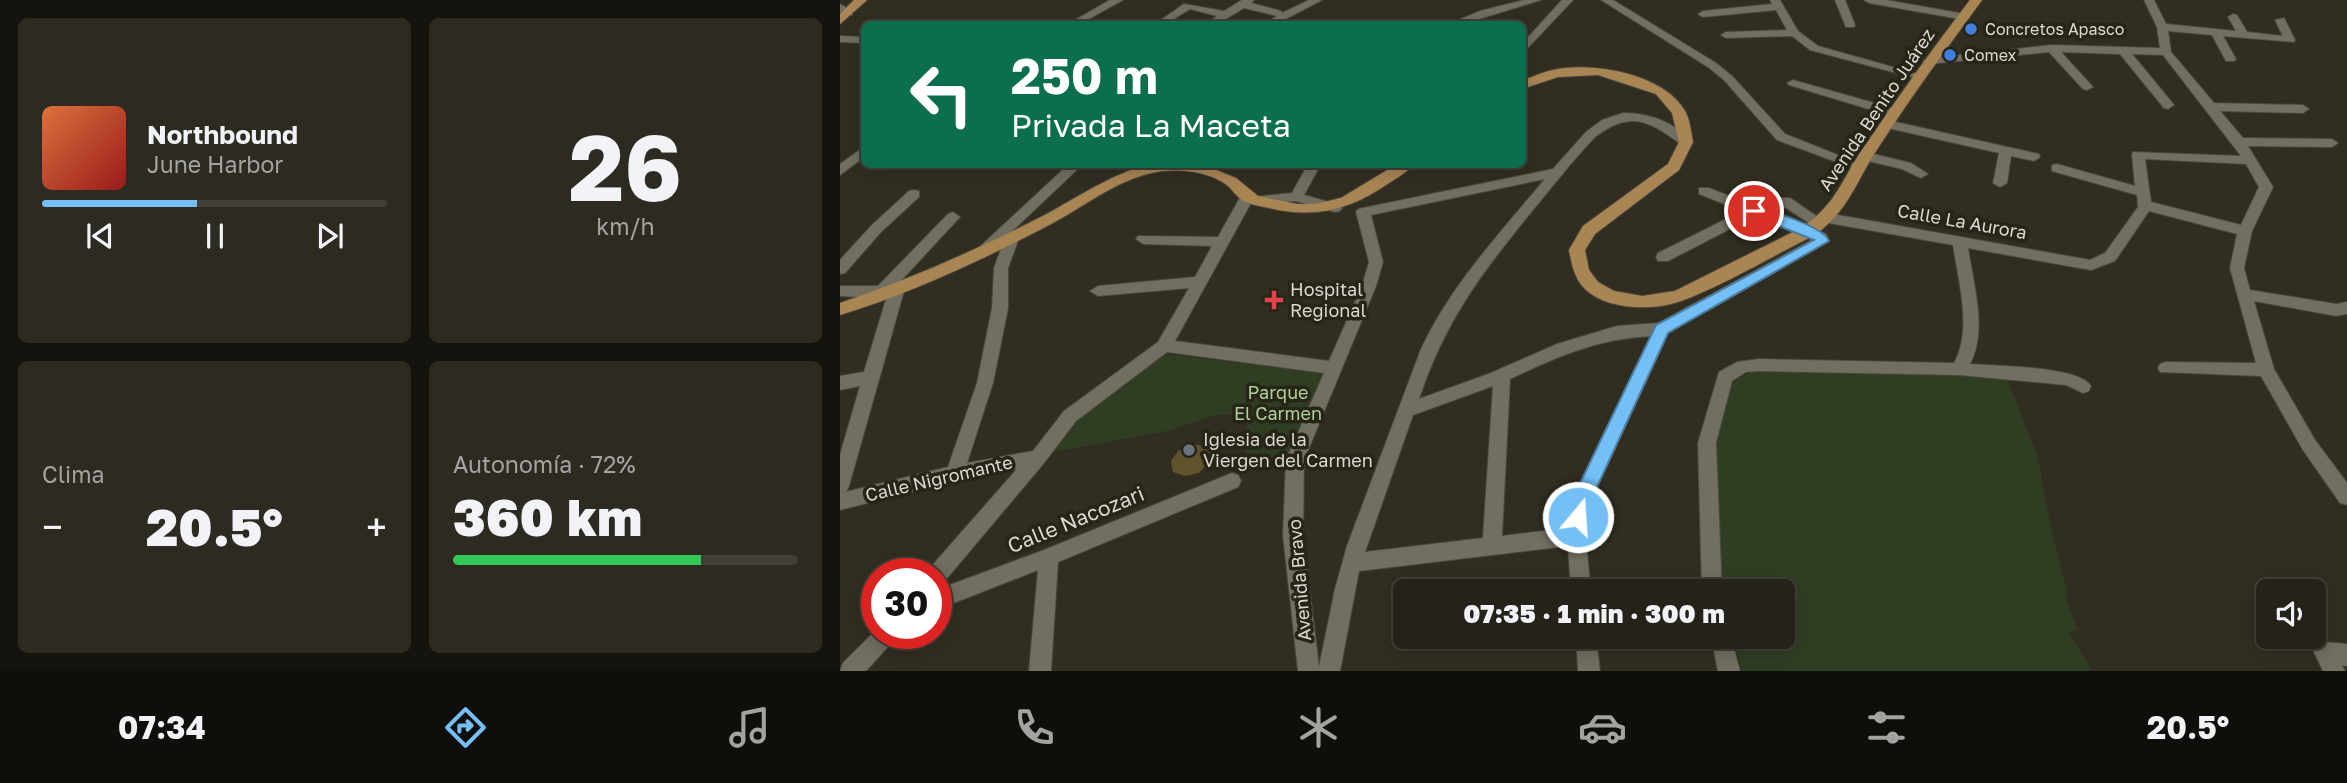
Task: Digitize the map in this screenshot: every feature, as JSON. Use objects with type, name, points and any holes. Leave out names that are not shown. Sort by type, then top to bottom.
[{"type":"main road","points":[[843,13],[861,0]]},
{"type":"main road","name":"Avenida Benito Juárez","points":[[1686,142],[1674,167],[1589,230],[1577,250],[1581,271],[1592,286],[1610,296],[1643,302],[1678,296],[1818,224],[1848,191],[1862,161],[1929,61],[1976,0]]},
{"type":"main road","points":[[1526,84],[1556,73],[1598,71],[1641,83],[1661,91],[1672,100],[1679,112],[1686,142]]},
{"type":"main road","points":[[840,309],[1012,238],[1050,219],[1115,179],[1156,168]]},
{"type":"main road","points":[[1211,168],[1252,199],[1292,209],[1335,208],[1353,200],[1401,168]]},
{"type":"street","points":[[1079,21],[1118,0]]},
{"type":"street","points":[[1275,21],[1317,0]]},
{"type":"street","points":[[1462,21],[1536,0]]},
{"type":"street","points":[[1526,47],[1568,0]]},
{"type":"street","points":[[1606,0],[1712,65],[1728,78],[1781,137],[1862,161],[1906,166],[1921,174]]},
{"type":"street","points":[[1840,0],[1850,25]]},
{"type":"street","points":[[1869,0],[1965,17]]},
{"type":"street","points":[[2150,0],[2162,27],[2166,51],[2239,142],[2266,187],[2245,230],[2237,268],[2266,370],[2309,445],[2347,497]]},
{"type":"street","points":[[1217,21],[1246,2],[1277,13]]},
{"type":"street","points":[[1703,14],[1777,4],[1794,33],[1814,48],[1919,76]]},
{"type":"street","points":[[1165,21],[1188,6],[1226,15]]},
{"type":"street","points":[[2233,17],[2243,35]]},
{"type":"street","points":[[2162,27],[2290,40],[2280,20]]},
{"type":"street","points":[[1726,35],[1794,33]]},
{"type":"street","points":[[2217,33],[2230,59]]},
{"type":"street","points":[[840,39],[861,40]]},
{"type":"street","points":[[1929,61],[2052,48],[2166,51]]},
{"type":"street","points":[[2052,48],[2087,87]]},
{"type":"street","points":[[2123,50],[2168,104]]},
{"type":"street","points":[[1793,83],[1891,118],[2034,157]]},
{"type":"street","points":[[1329,671],[1353,561],[1406,411],[1440,326],[1470,278],[1558,172],[1608,120],[1626,116],[1650,117],[1667,111],[1672,100]]},
{"type":"street","points":[[2212,107],[2303,109]]},
{"type":"street","points":[[1650,117],[1668,126],[1686,142]]},
{"type":"street","points":[[2239,142],[2332,142]]},
{"type":"street","points":[[2000,183],[2006,150]]},
{"type":"street","points":[[840,171],[861,154]]},
{"type":"street","points":[[2144,199],[2138,155],[2251,160]]},
{"type":"street","points":[[978,254],[1073,168]]},
{"type":"street","points":[[1296,197],[1313,168]]},
{"type":"street","points":[[2057,168],[2155,205],[2245,230]]},
{"type":"street","name":"Avenida Bravo","points":[[1309,671],[1293,535],[1295,460],[1369,286],[1376,262],[1363,212],[1558,172]]},
{"type":"street","points":[[1704,191],[1754,211],[1818,224]]},
{"type":"street","points":[[840,269],[876,229],[915,194]]},
{"type":"street","points":[[952,558],[1038,458],[1070,416],[1167,342],[1222,242],[1252,199],[1296,197],[1335,208]]},
{"type":"street","name":"Calle La Aurora","points":[[1818,224],[1960,242],[2091,265],[2110,257],[2144,199]]},
{"type":"street","points":[[1406,411],[1499,377],[1557,350],[1617,332],[1662,329],[1822,241],[1818,224],[1785,201]]},
{"type":"street","points":[[1663,257],[1754,211]]},
{"type":"street","points":[[840,486],[870,378],[884,293],[953,217]]},
{"type":"street","points":[[955,473],[985,383],[1000,308],[1001,268],[1012,238]]},
{"type":"street","points":[[1143,239],[1222,242]]},
{"type":"street","points":[[1960,242],[1970,324],[1964,363]]},
{"type":"street","points":[[1098,291],[1199,282]]},
{"type":"street","points":[[840,291],[884,293]]},
{"type":"street","points":[[2244,294],[2336,310],[2347,308]]},
{"type":"street","points":[[1580,579],[1576,534],[1581,502],[1662,329]]},
{"type":"street","points":[[1167,342],[1337,364]]},
{"type":"street","points":[[1712,579],[1707,443],[1720,391],[1725,377],[1733,370],[1759,365],[1964,363],[2069,379],[2082,386]]},
{"type":"street","points":[[2166,368],[2266,370]]},
{"type":"street","points":[[1488,544],[1499,377]]},
{"type":"street","points":[[840,383],[870,378]]},
{"type":"street","name":"Calle Nigromante","points":[[840,502],[955,473],[1038,458]]},
{"type":"street","name":"Calle Nacozari","points":[[952,594],[1232,481]]},
{"type":"street","points":[[1353,561],[1576,534]]},
{"type":"street","points":[[1040,671],[1049,557]]},
{"type":"street","points":[[851,671],[872,649]]},
{"type":"street","points":[[1587,649],[1589,671]]},
{"type":"street","points":[[1724,649],[1729,671]]},
{"type":"street","points":[[2334,671],[2324,652],[2347,654]]},
{"type":"green space","name":"Parque El Carmen","points":[[1165,354],[1330,374],[1295,450],[1257,469],[1243,464],[1247,445],[1246,419],[1239,414],[1215,415],[1167,431],[1043,454],[1073,419]]},
{"type":"green space","points":[[1758,371],[2006,376],[2038,457],[2050,523],[2068,594],[2065,596],[2078,631],[2068,631],[2092,671],[1742,671],[1737,649],[1795,649],[1795,579],[1723,579],[1721,571],[1715,518],[1716,434],[1727,391],[1744,375]]},
{"type":"building","points":[[1195,444],[1210,448],[1211,460],[1199,473],[1185,476],[1173,472],[1171,461],[1178,451]]},
{"type":"place","name":"Concretos Apasco","points":[[1971,29]]},
{"type":"place","name":"Comex","points":[[1950,55]]},
{"type":"place","name":"Hospital Regional","points":[[1274,300]]},
{"type":"place","name":"Iglesia de la Viergen del Carmen","points":[[1189,450]]},
{"type":"route","points":[[1578,517],[1581,502],[1662,329],[1822,241],[1821,237],[1754,211]]}]
